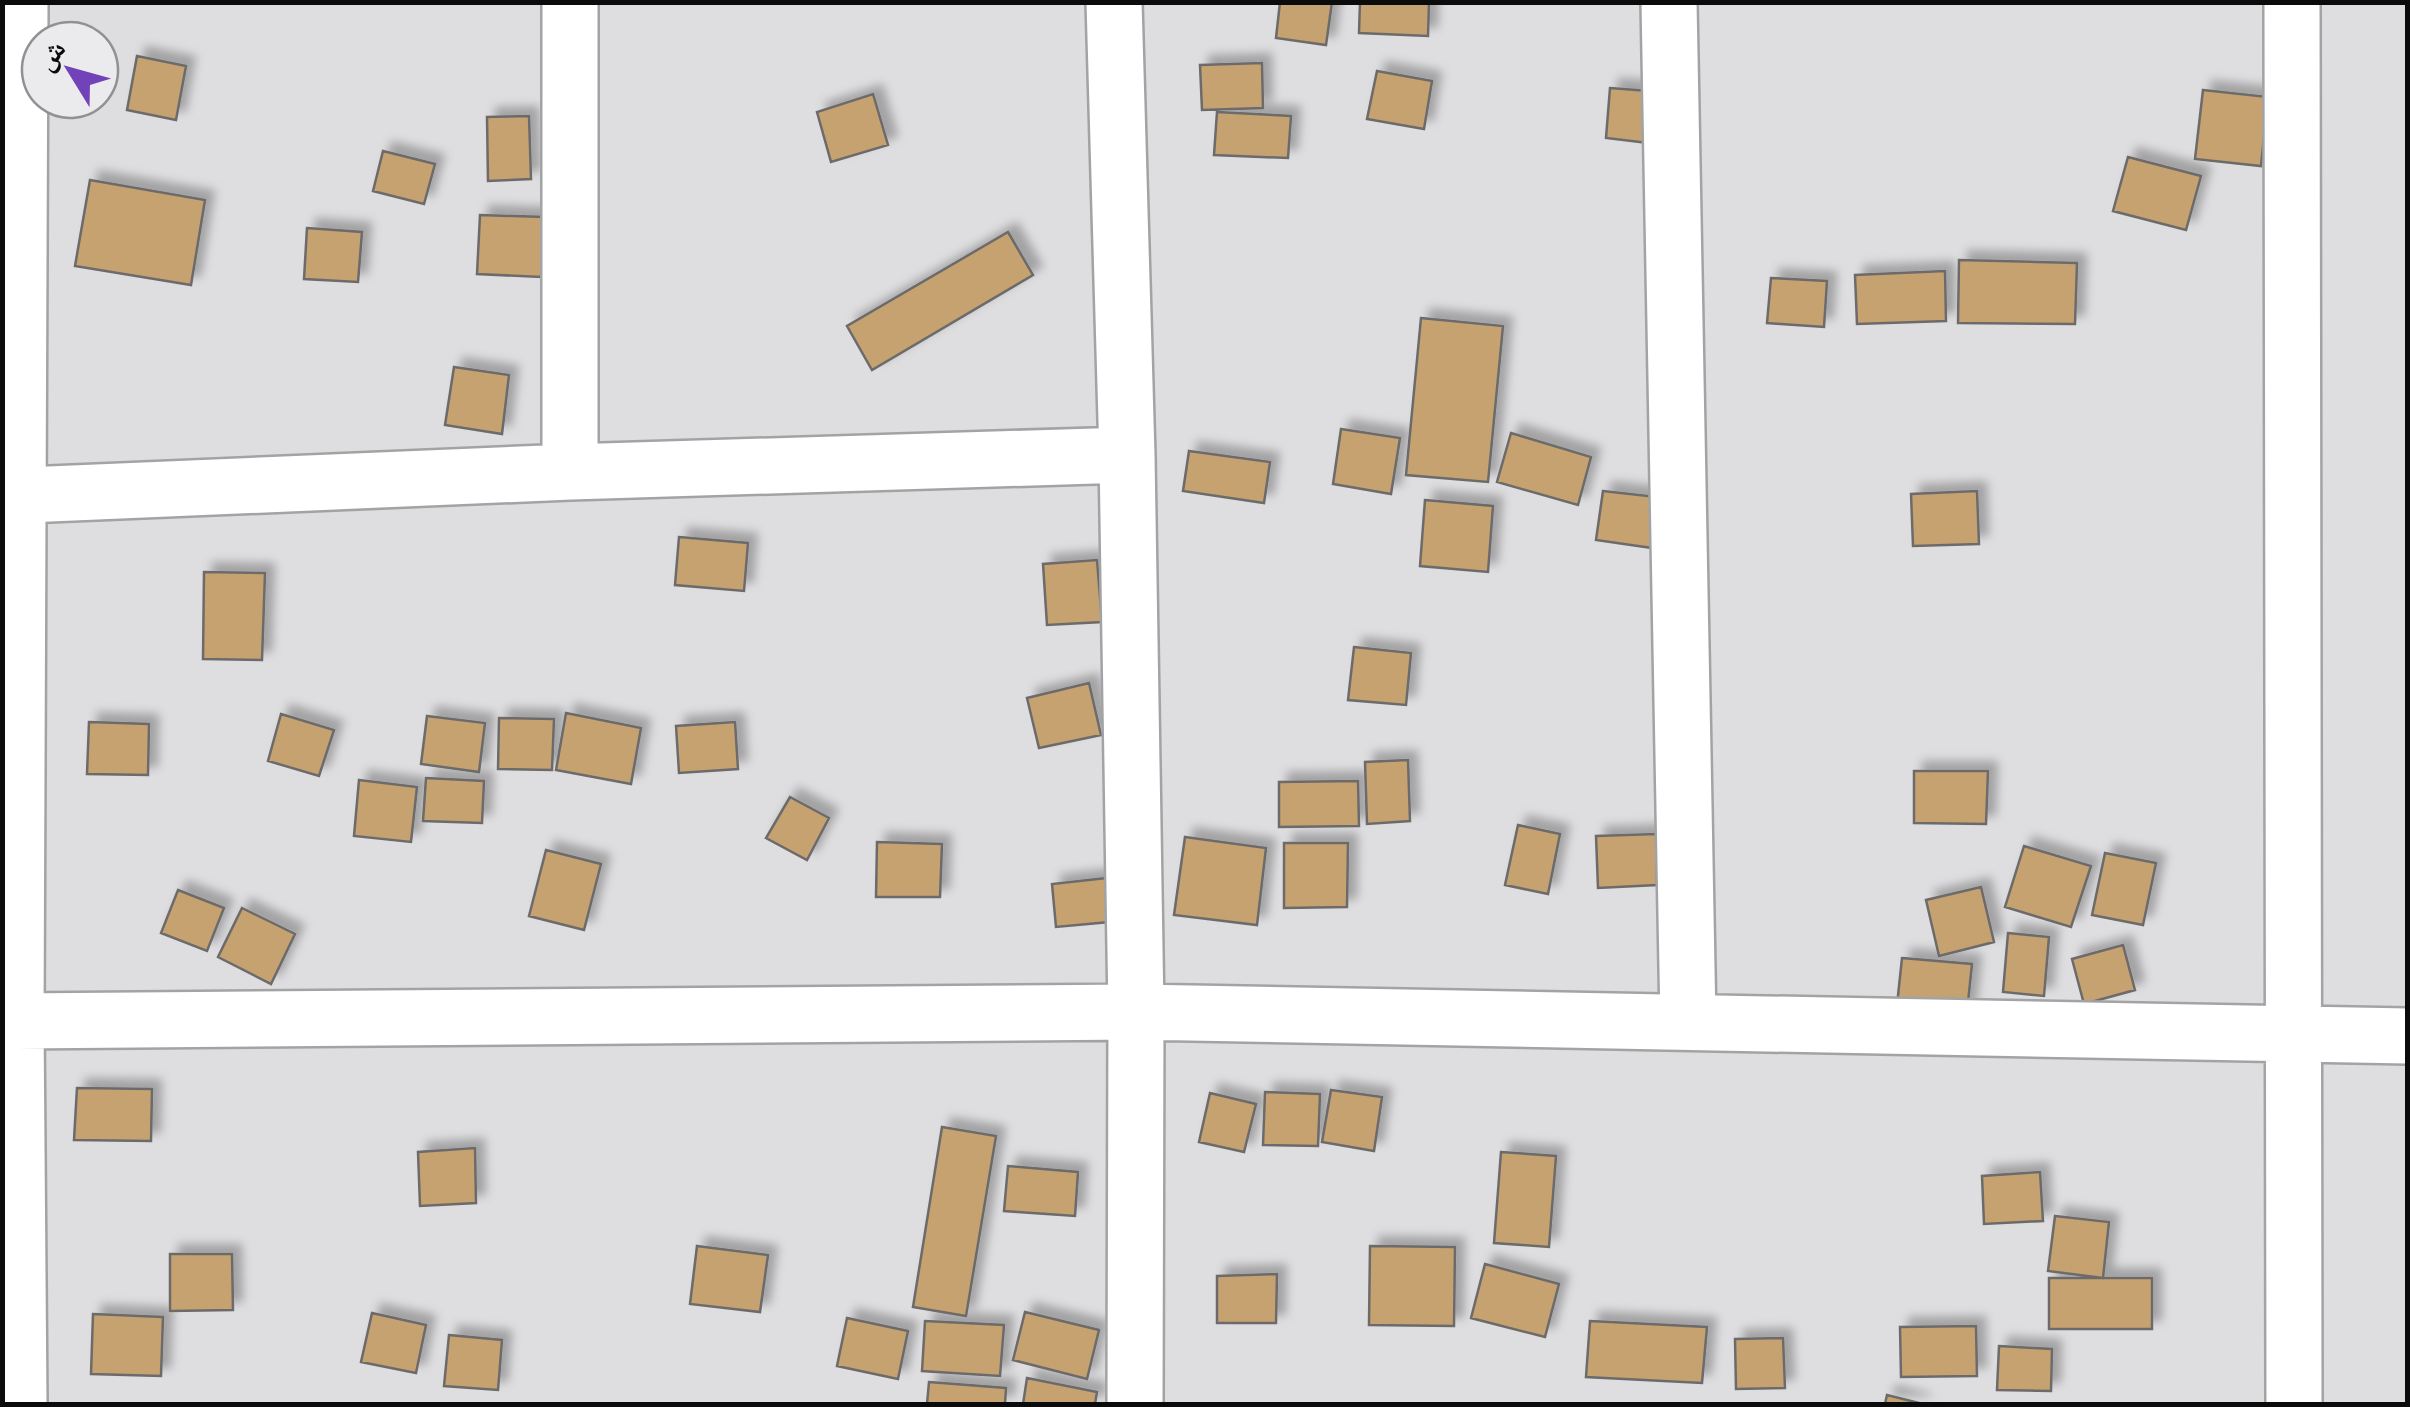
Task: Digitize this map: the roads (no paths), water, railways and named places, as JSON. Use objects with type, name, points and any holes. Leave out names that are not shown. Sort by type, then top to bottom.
[{"type":"street","points":[[18,1404],[10,496],[20,2]]},
{"type":"street","points":[[570,2],[570,472]]},
{"type":"street","points":[[1114,2],[1127,455],[1136,1012],[1135,1404]]},
{"type":"street","points":[[1669,2],[1688,1022]]},
{"type":"street","points":[[2292,2],[2294,1404]]},
{"type":"street","points":[[10,496],[570,472],[1127,455]]},
{"type":"street","points":[[16,1021],[1136,1012],[2408,1036]]}]
